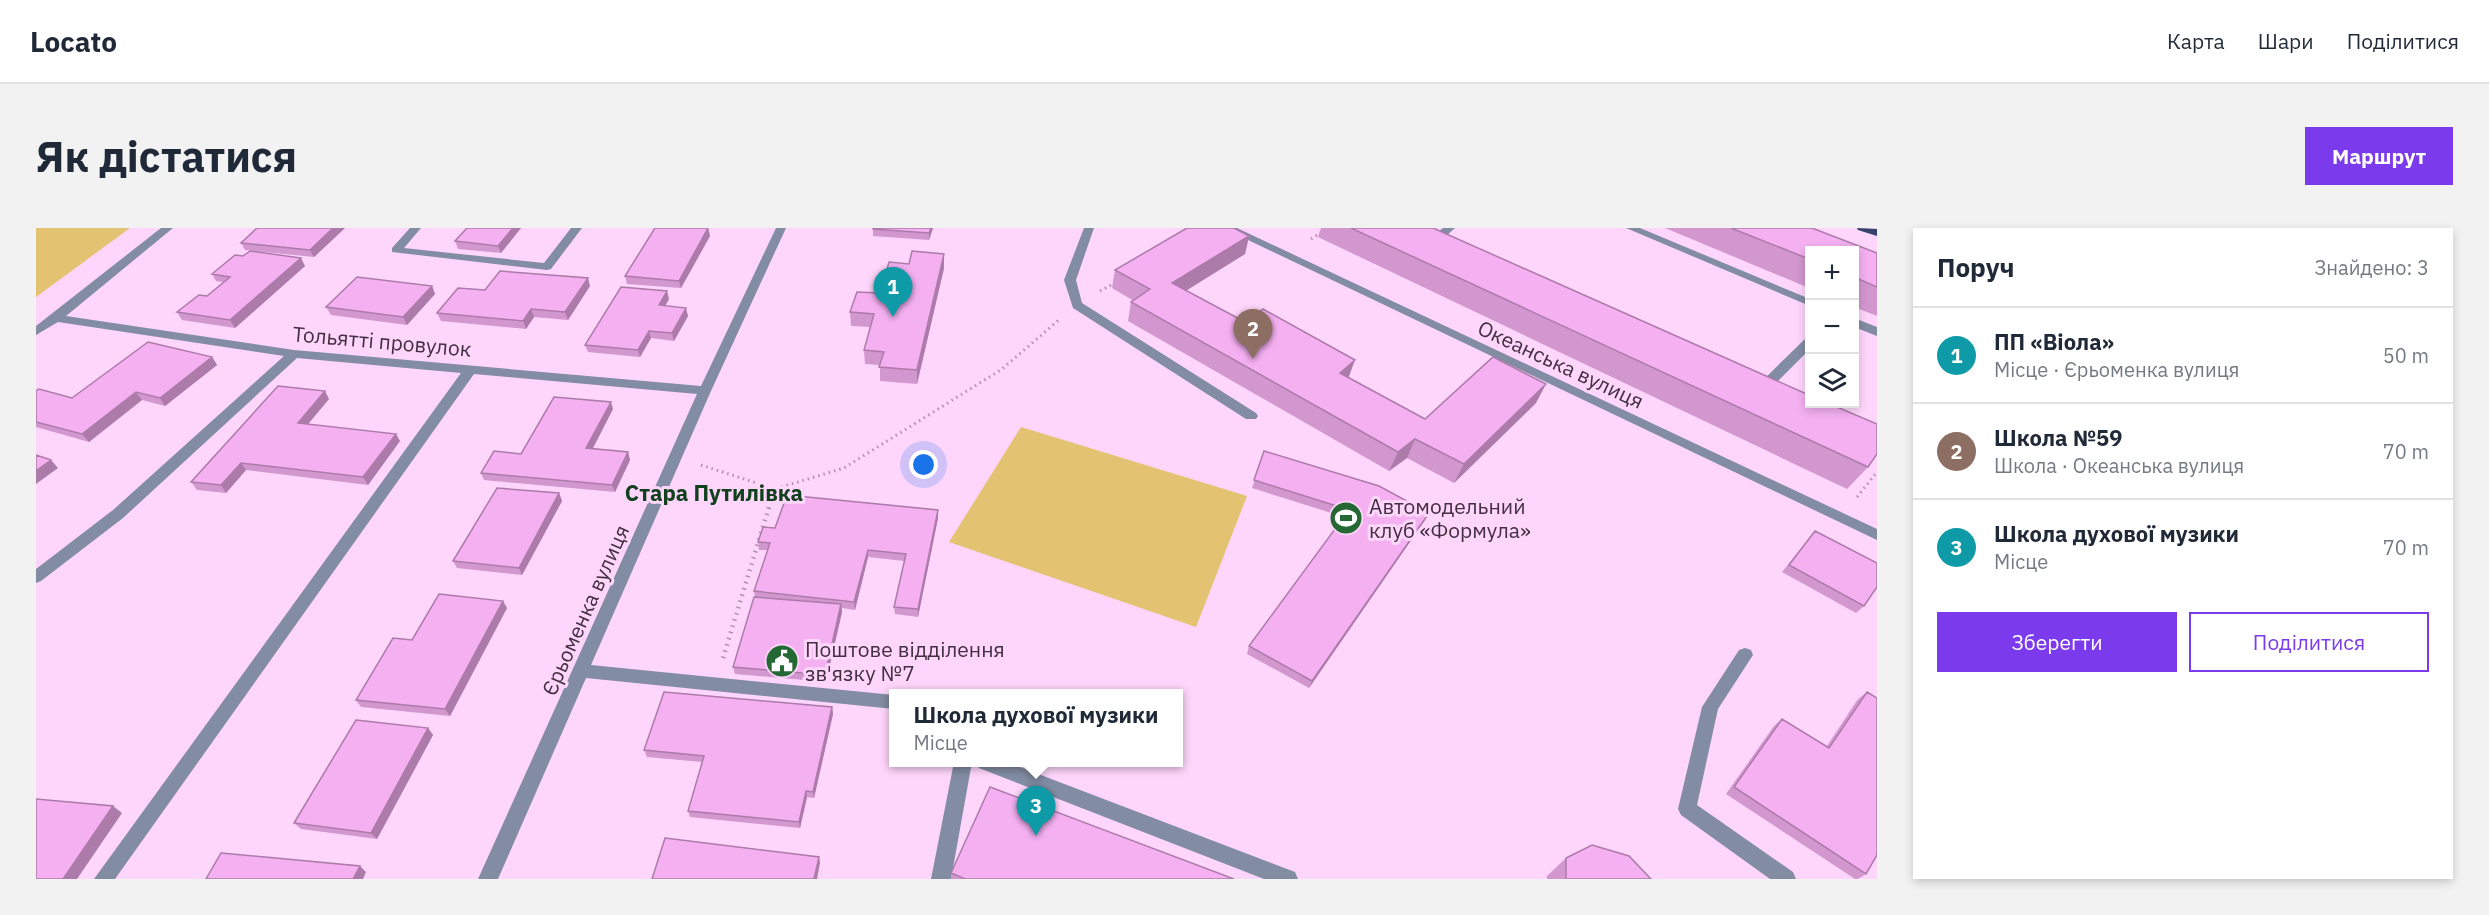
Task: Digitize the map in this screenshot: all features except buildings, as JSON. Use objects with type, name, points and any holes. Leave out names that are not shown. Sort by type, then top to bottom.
[{"type":"main road","points":[[1862,228],[1877,233]]},
{"type":"street","points":[[36,331],[56,318],[168,228]]},
{"type":"street","points":[[416,228],[396,250],[547,267],[577,228]]},
{"type":"street","name":"Єрьоменка вулиця","points":[[488,879],[705,391],[781,228]]},
{"type":"street","points":[[1089,228],[1070,280],[1077,305],[1251,416]]},
{"type":"street","name":"Океанська вулиця","points":[[1228,228],[1877,535]]},
{"type":"street","points":[[1450,228],[1437,237],[1458,247]]},
{"type":"street","points":[[1631,228],[1805,301]]},
{"type":"street","name":"Тольятті провулок","points":[[56,318],[294,354],[705,391]]},
{"type":"street","points":[[1859,324],[1877,332]]},
{"type":"street","points":[[1767,384],[1805,345]]},
{"type":"street","points":[[36,577],[117,514],[294,354]]},
{"type":"street","points":[[104,879],[471,369]]},
{"type":"street","points":[[1745,655],[1710,707],[1687,809],[1786,879]]},
{"type":"street","points":[[581,671],[889,702]]},
{"type":"street","points":[[941,879],[962,767]]},
{"type":"street","points":[[999,767],[1288,879]]},
{"type":"path","points":[[676,457],[775,489],[844,468],[1002,369],[1077,305],[1118,281]]},
{"type":"path","points":[[714,684],[775,489]]},
{"type":"shaded area","points":[[36,228],[130,228],[36,297]]},
{"type":"shaded area","points":[[1021,427],[1247,496],[1196,627],[949,542]]},
{"type":"place","name":"ПП «Віола»","points":[[893,317]]},
{"type":"place","name":"Школа №59","points":[[1253,359]]},
{"type":"place","name":"Автомодельний клуб «Формула»","points":[[1346,518]]},
{"type":"place","name":"Поштове відділення зв'язку №7","points":[[782,661]]},
{"type":"place","name":"Школа духової музики","points":[[1036,836]]},
{"type":"district","name":"Стара Путилівка","points":[[714,492]]}]
